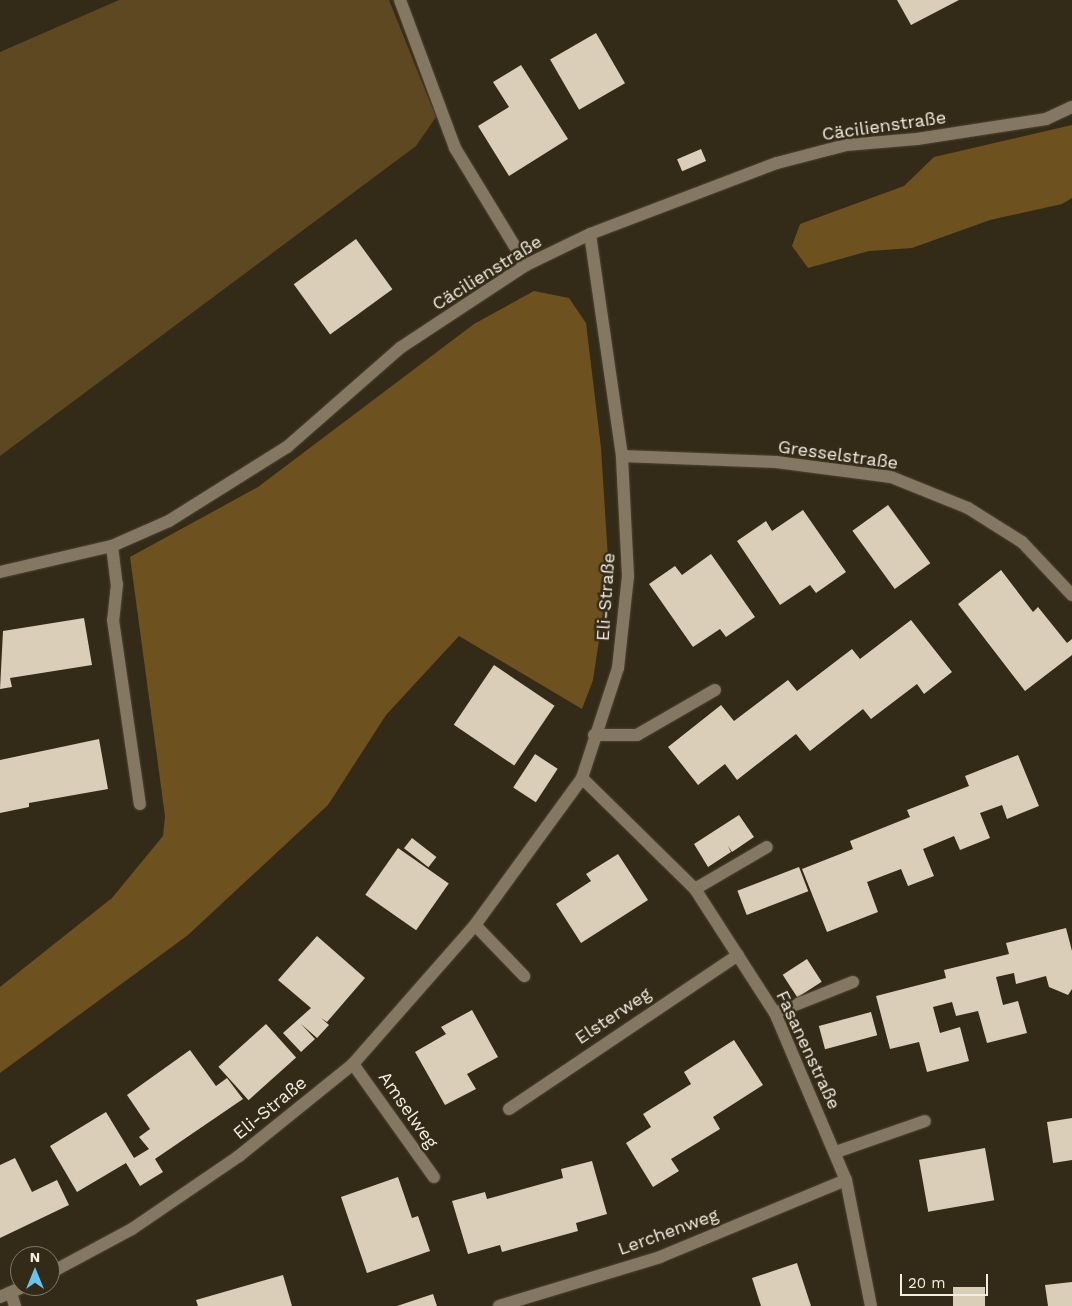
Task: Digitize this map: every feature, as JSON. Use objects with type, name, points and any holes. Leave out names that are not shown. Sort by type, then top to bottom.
[{"type":"street","points":[[400,0],[455,148],[526,265]]},
{"type":"street","name":"Cäcilienstraße","points":[[0,572],[112,546],[169,521],[287,447],[400,348],[526,265],[590,234],[777,163],[820,152],[1046,120],[1072,107]]},
{"type":"street","name":"Eli-Straße","points":[[60,1268],[132,1229],[231,1162],[353,1064],[475,925],[582,778],[594,735],[618,668],[628,576],[622,456],[590,234]]},
{"type":"street","name":"Gresselstraße","points":[[622,456],[776,462],[891,477],[968,508],[1022,542],[1072,595]]},
{"type":"street","points":[[112,546],[117,584],[113,620],[140,804]]},
{"type":"street","points":[[594,735],[637,735],[715,690]]},
{"type":"street","name":"Fasanenstraße","points":[[582,778],[695,889],[775,1012],[836,1152],[846,1180],[871,1306]]},
{"type":"street","points":[[695,889],[767,847]]},
{"type":"street","points":[[475,925],[524,976]]},
{"type":"street","name":"Elsterweg","points":[[509,1108],[738,955]]},
{"type":"street","points":[[775,1012],[853,982]]},
{"type":"street","name":"Amselweg","points":[[353,1064],[434,1177]]},
{"type":"street","points":[[836,1152],[925,1121]]},
{"type":"street","name":"Lerchenweg","points":[[499,1306],[660,1257],[846,1180]]},
{"type":"street","points":[[6,1295],[15,1306]]},
{"type":"shaded area","points":[[119,0],[389,0],[436,117],[416,146],[0,456],[0,52]]},
{"type":"shaded area","points":[[1072,125],[1072,198],[1062,204],[990,220],[912,248],[869,251],[808,268],[792,246],[800,224],[904,186],[934,157]]},
{"type":"shaded area","points":[[534,291],[569,298],[586,323],[601,448],[609,574],[593,680],[582,709],[459,636],[386,715],[328,805],[188,935],[0,1073],[0,987],[112,898],[163,836],[165,816],[130,557],[258,487],[474,324]]},
{"type":"building","points":[[897,0],[959,0],[911,25]]},
{"type":"building","points":[[596,33],[625,83],[579,110],[550,60]]},
{"type":"building","points":[[521,65],[568,139],[509,176],[478,126],[509,107],[493,82]]},
{"type":"building","points":[[701,149],[706,161],[682,171],[677,159]]},
{"type":"building","points":[[356,239],[392,289],[330,334],[294,284]]},
{"type":"building","points":[[888,505],[930,563],[895,589],[852,531]]},
{"type":"building","points":[[803,510],[846,572],[816,593],[810,585],[780,605],[737,541],[766,521],[772,531]]},
{"type":"building","points":[[711,554],[755,617],[726,637],[720,629],[693,647],[649,584],[675,566],[682,575]]},
{"type":"building","points":[[1001,570],[1033,612],[1038,607],[1067,643],[1072,639],[1072,655],[1025,691],[958,604]]},
{"type":"building","points":[[84,618],[92,665],[10,678],[12,687],[0,689],[3,631]]},
{"type":"building","points":[[911,620],[952,672],[924,694],[917,684],[871,719],[863,709],[810,751],[796,734],[737,780],[725,764],[698,785],[668,747],[721,705],[734,721],[788,680],[797,691],[852,649],[860,659]]},
{"type":"building","points":[[494,665],[555,706],[514,766],[454,725]]},
{"type":"building","points":[[99,739],[108,789],[29,803],[29,807],[0,813],[0,760]]},
{"type":"building","points":[[535,754],[558,769],[536,802],[513,788]]},
{"type":"building","points":[[1018,755],[1039,806],[1007,819],[1002,805],[980,813],[990,838],[960,850],[954,836],[923,849],[934,876],[908,886],[901,869],[867,882],[878,912],[827,932],[802,869],[853,849],[850,841],[910,817],[907,810],[969,786],[965,776]]},
{"type":"building","points":[[739,815],[754,837],[732,852],[728,846],[731,852],[708,867],[694,844]]},
{"type":"building","points":[[412,838],[436,857],[428,867],[404,848]]},
{"type":"building","points":[[398,848],[449,884],[416,930],[365,895]]},
{"type":"building","points":[[618,854],[648,900],[581,943],[556,904],[591,881],[586,874]]},
{"type":"building","points":[[799,867],[808,891],[747,915],[737,891]]},
{"type":"building","points":[[1066,928],[1072,951],[1072,989],[1068,995],[1049,987],[1046,976],[1016,984],[1014,973],[996,977],[1003,1005],[1018,1001],[1027,1033],[987,1043],[978,1011],[956,1016],[952,1002],[933,1007],[940,1033],[960,1027],[969,1061],[927,1072],[919,1042],[890,1049],[876,996],[946,978],[944,970],[1009,954],[1006,943]]},
{"type":"building","points":[[317,936],[365,978],[327,1022],[321,1018],[329,1025],[317,1038],[301,1024],[315,1039],[301,1052],[283,1033],[311,1008],[278,980]]},
{"type":"building","points":[[807,959],[822,982],[797,997],[783,975]]},
{"type":"building","points":[[472,1010],[498,1057],[467,1074],[476,1089],[445,1105],[415,1052],[446,1034],[441,1027]]},
{"type":"building","points":[[871,1012],[877,1035],[825,1049],[819,1026]]},
{"type":"building","points":[[266,1024],[296,1057],[249,1100],[218,1067]]},
{"type":"building","points":[[734,1040],[763,1085],[713,1117],[720,1129],[671,1159],[679,1171],[653,1187],[626,1143],[651,1127],[643,1114],[691,1084],[684,1072]]},
{"type":"building","points":[[190,1050],[216,1086],[227,1078],[243,1099],[155,1159],[163,1172],[140,1186],[126,1163],[77,1192],[50,1146],[106,1112],[134,1158],[149,1149],[139,1137],[150,1129],[127,1095]]},
{"type":"building","points":[[1072,1118],[1072,1160],[1053,1163],[1047,1122]]},
{"type":"building","points":[[985,1148],[994,1200],[928,1212],[919,1160]]},
{"type":"building","points":[[15,1158],[32,1192],[57,1180],[69,1205],[0,1238],[0,1165]]},
{"type":"building","points":[[592,1161],[607,1214],[576,1223],[578,1231],[502,1252],[500,1245],[468,1254],[452,1201],[485,1192],[487,1199],[563,1178],[561,1169]]},
{"type":"building","points":[[398,1177],[412,1218],[418,1216],[430,1251],[367,1273],[341,1197]]},
{"type":"building","points":[[797,1263],[811,1306],[761,1306],[752,1278]]},
{"type":"building","points":[[283,1275],[292,1306],[198,1306],[196,1300]]},
{"type":"building","points":[[1072,1282],[1072,1306],[1048,1306],[1045,1285]]},
{"type":"building","points":[[953,1287],[985,1287],[985,1306],[953,1306]]},
{"type":"building","points":[[433,1294],[437,1306],[397,1306]]}]
